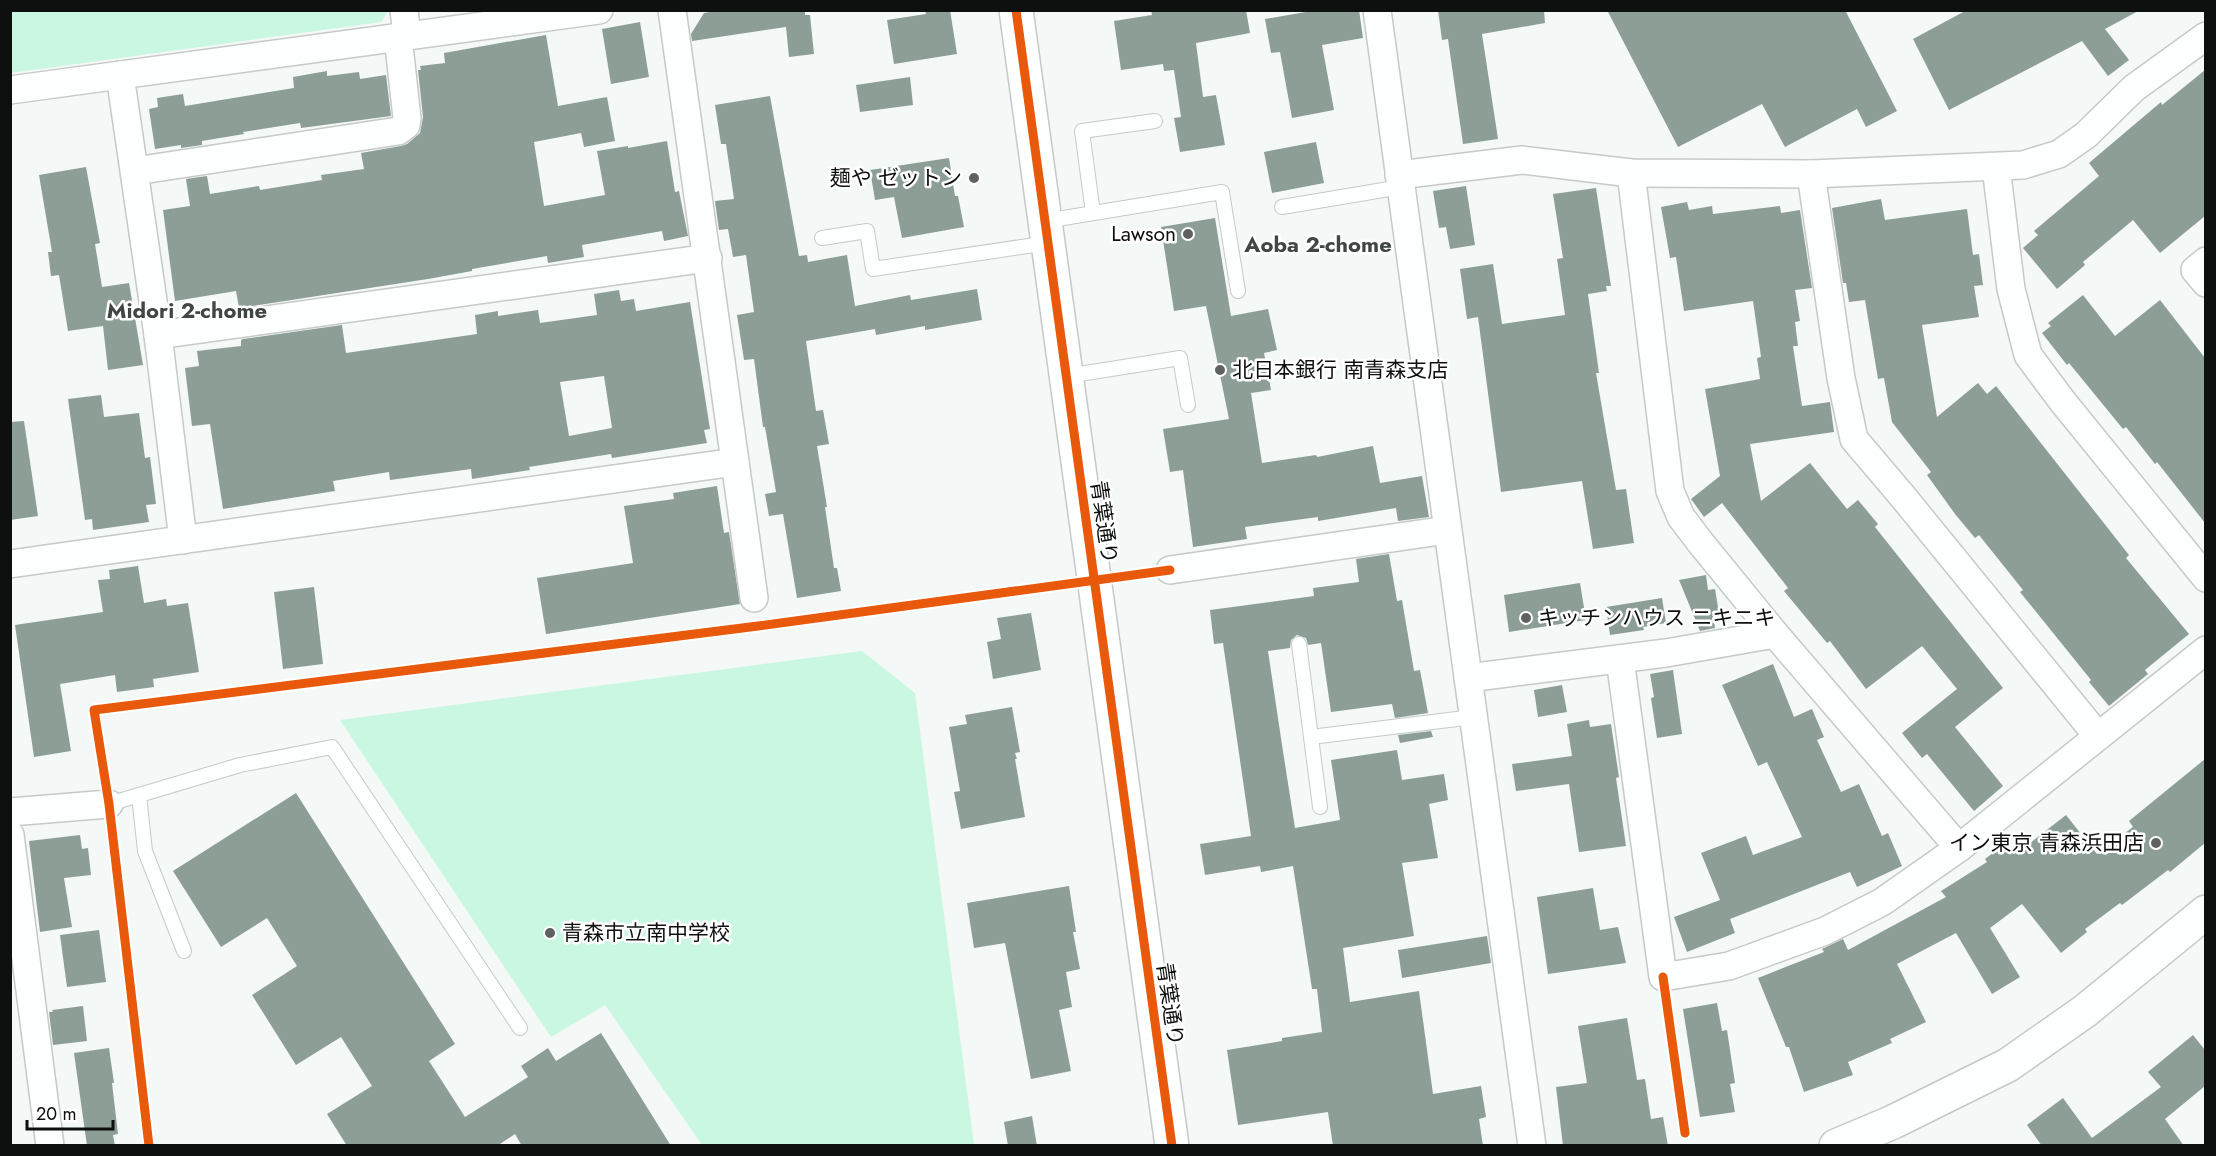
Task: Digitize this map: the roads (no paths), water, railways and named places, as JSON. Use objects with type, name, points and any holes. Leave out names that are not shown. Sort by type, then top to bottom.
[{"type":"street","points":[[10,90],[120,75],[403,28],[599,10]]},
{"type":"street","points":[[672,10],[754,598]]},
{"type":"street","name":"青葉通り","points":[[1016,10],[1172,1146]]},
{"type":"street","points":[[1377,10],[1532,1146]]},
{"type":"street","points":[[135,171],[398,131],[406,125],[407,118],[403,28]]},
{"type":"street","points":[[1400,181],[1522,160],[1631,173],[1811,174],[2024,165],[2059,154],[2086,135],[2134,88],[2205,36]]},
{"type":"street","points":[[120,75],[158,335],[183,540]]},
{"type":"street","points":[[1996,167],[2011,289],[2028,355],[2063,402],[2205,578]]},
{"type":"street","points":[[1631,173],[1670,491],[1681,518],[1775,634],[1959,848]]},
{"type":"street","points":[[1811,174],[1841,378],[1854,439],[2097,735]]},
{"type":"street","points":[[158,335],[708,258]]},
{"type":"street","points":[[2205,261],[2195,270],[2205,283]]},
{"type":"street","points":[[10,564],[735,462]]},
{"type":"street","points":[[1170,570],[1447,530]]},
{"type":"street","points":[[1468,678],[1666,653],[1775,634]]},
{"type":"street","points":[[1620,658],[1664,977],[1729,966],[1825,931],[1882,902],[1959,848],[2205,650]]},
{"type":"street","points":[[10,812],[109,804]]},
{"type":"street","points":[[10,835],[50,1146]]},
{"type":"street","points":[[1836,1146],[1893,1122],[2008,1065],[2085,1011],[2205,912]]},
{"type":"lane","points":[[1093,213],[1082,131],[1155,121]]},
{"type":"lane","points":[[1282,207],[1400,181]]},
{"type":"lane","points":[[822,238],[867,231],[873,268],[1046,232],[1093,213],[1222,192],[1238,291]]},
{"type":"lane","points":[[1066,376],[1180,358],[1188,405]]},
{"type":"lane","points":[[1299,645],[1320,807]]},
{"type":"lane","points":[[1311,737],[1473,717]]},
{"type":"lane","points":[[109,804],[240,765],[332,747],[520,1028]]},
{"type":"lane","points":[[139,795],[145,851],[184,951]]},
{"type":"place","name":"麺や ゼットン","points":[[974,178]]},
{"type":"place","name":"Lawson","points":[[1188,234]]},
{"type":"place","name":"北日本銀行 南青森支店","points":[[1220,370]]},
{"type":"place","name":"キッチンハウス ニキニキ","points":[[1526,618]]},
{"type":"place","name":"イン東京 青森浜田店","points":[[2156,843]]},
{"type":"place","name":"青森市立南中学校","points":[[550,933]]},
{"type":"district","name":"Aoba 2-chome","points":[[1318,244]]},
{"type":"district","name":"Midori 2-chome","points":[[187,310]]}]
